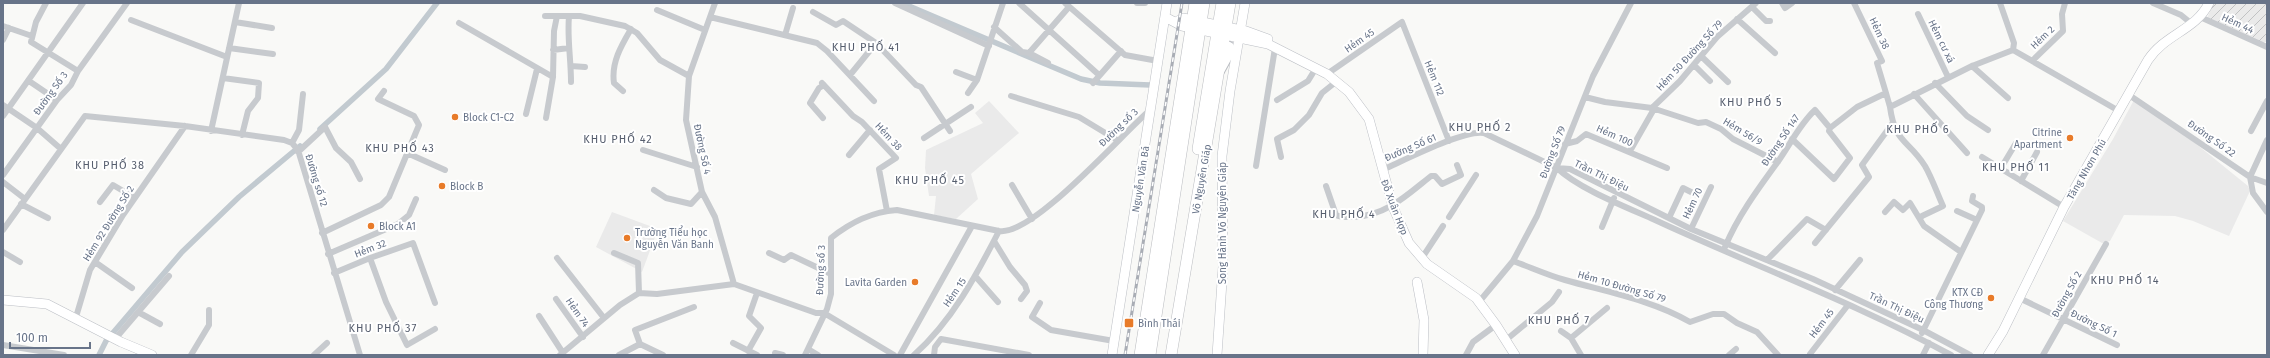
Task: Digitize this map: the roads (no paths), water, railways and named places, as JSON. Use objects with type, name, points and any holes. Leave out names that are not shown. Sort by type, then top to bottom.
[{"type":"highway","points":[[1150,355],[1196,25],[1195,3]]},
{"type":"highway","points":[[1140,355],[1196,25],[1204,3]]},
{"type":"highway","name":"Võ Nguyên Giáp","points":[[1171,355],[1219,71],[1222,33],[1222,3]]},
{"type":"highway","name":"Võ Nguyên Giáp","points":[[1164,355],[1214,53],[1222,33],[1230,3]]},
{"type":"main road","name":"Nguyễn Văn Bá","points":[[1112,355],[1167,3]]},
{"type":"main road","name":"Song Hành Võ Nguyên Giáp","points":[[1217,355],[1223,267],[1222,156],[1230,91],[1236,84],[1243,34],[1245,3]]},
{"type":"main road","name":"Song Hành Võ Nguyên Giáp","points":[[1243,34],[1251,3]]},
{"type":"main road","name":"Tăng Nhơn Phú","points":[[1988,355],[2019,298],[2064,207],[2148,60],[2159,46],[2200,17],[2209,3]]},
{"type":"main road","name":"Đỗ Xuân Hợp","points":[[1165,17],[1176,22],[1183,18],[1196,25],[1222,33],[1243,34],[1272,40],[1307,60],[1314,67]]},
{"type":"main road","name":"Đỗ Xuân Hợp","points":[[1243,34],[1327,74],[1337,81],[1362,107],[1368,119],[1393,207],[1409,243],[1422,258],[1445,278],[1479,302],[1496,324],[1515,355]]},
{"type":"main road","points":[[1417,282],[1424,320],[1422,355]]},
{"type":"main road","points":[[3,300],[47,304],[115,339],[152,355]]},
{"type":"street","points":[[46,3],[32,36],[31,42],[50,52],[78,71]]},
{"type":"street","points":[[3,116],[6,107],[29,81],[83,3]]},
{"type":"street","name":"Đường Số 3","points":[[3,175],[57,100],[71,85],[78,71],[127,3]]},
{"type":"street","points":[[211,131],[239,3]]},
{"type":"street","points":[[715,3],[710,17],[817,43],[827,50],[874,101]]},
{"type":"street","points":[[895,3],[989,46]]},
{"type":"street","points":[[968,93],[977,80],[1003,3]]},
{"type":"street","points":[[1018,3],[1099,75]]},
{"type":"street","points":[[1137,3],[1145,3]]},
{"type":"street","name":"Đường Số 79","points":[[1479,302],[1513,261],[1537,216],[1557,168],[1564,144],[1593,76],[1631,3]]},
{"type":"street","points":[[1782,3],[1785,8],[1792,3]]},
{"type":"street","name":"Hẻm 38","points":[[1854,3],[1882,61],[1877,63],[1886,93]]},
{"type":"street","points":[[2000,3],[2014,43],[2013,50]]},
{"type":"street","name":"Hẻm 2","points":[[2032,61],[2063,31],[2062,14],[2065,3]]},
{"type":"street","points":[[2153,3],[2181,15],[2192,24]]},
{"type":"street","points":[[1029,53],[1067,5],[1125,55],[1158,61]]},
{"type":"street","points":[[1754,5],[1766,21],[1770,21]]},
{"type":"street","name":"Hẻm 50 Đường Số 79","points":[[1630,151],[1653,109],[1694,65],[1717,37],[1754,5]]},
{"type":"street","points":[[784,35],[792,8]]},
{"type":"street","points":[[657,10],[705,30]]},
{"type":"street","points":[[813,12],[836,25],[843,21],[876,43],[916,85],[921,87],[950,131]]},
{"type":"street","name":"Hẻm cư xá","points":[[1918,14],[1948,77]]},
{"type":"street","points":[[545,16],[580,16],[610,21],[631,29],[660,60],[671,68],[689,76]]},
{"type":"street","points":[[546,118],[553,77],[553,50],[557,16]]},
{"type":"street","points":[[569,16],[571,82]]},
{"type":"street","name":"Đường Số 4","points":[[710,17],[689,76],[686,120],[702,192],[715,217],[734,284]]},
{"type":"street","name":"Hẻm 44","points":[[2200,17],[2267,47]]},
{"type":"street","points":[[1737,19],[1775,53]]},
{"type":"street","points":[[131,20],[228,57]]},
{"type":"street","points":[[235,22],[272,28]]},
{"type":"street","name":"Hẻm 45","points":[[1327,74],[1402,22]]},
{"type":"street","name":"Hẻm 112","points":[[1402,22],[1449,141]]},
{"type":"street","points":[[459,23],[498,44],[537,69],[553,77]]},
{"type":"street","points":[[3,40],[6,27],[32,36]]},
{"type":"street","points":[[994,27],[1022,52],[1029,53],[1048,64]]},
{"type":"street","points":[[623,91],[616,86],[613,70],[621,48],[631,29]]},
{"type":"street","points":[[850,75],[876,43]]},
{"type":"street","points":[[229,48],[273,54]]},
{"type":"street","points":[[553,50],[569,48]]},
{"type":"street","points":[[1256,166],[1275,48]]},
{"type":"street","points":[[1890,106],[1972,66],[2013,50]]},
{"type":"street","points":[[2013,50],[2119,111]]},
{"type":"street","points":[[1094,83],[1099,75],[1121,51]]},
{"type":"street","points":[[1701,56],[1728,82]]},
{"type":"street","points":[[1694,65],[1710,81]]},
{"type":"street","points":[[571,66],[585,67]]},
{"type":"street","points":[[1972,66],[2008,98]]},
{"type":"street","points":[[1277,100],[1308,81],[1314,67]]},
{"type":"street","points":[[526,114],[537,69]]},
{"type":"street","points":[[956,72],[977,80]]},
{"type":"street","points":[[223,78],[259,83],[258,98],[248,111],[242,135]]},
{"type":"street","points":[[29,81],[57,100]]},
{"type":"street","points":[[1281,157],[1277,139],[1294,130],[1308,115],[1322,93],[1337,81]]},
{"type":"street","points":[[1935,83],[1967,116],[1988,130]]},
{"type":"street","name":"Hẻm 38","points":[[823,118],[810,103],[823,84],[896,158],[879,169],[887,211]]},
{"type":"street","points":[[322,233],[381,205],[387,200],[419,122],[414,116],[378,99],[384,91]]},
{"type":"street","points":[[1792,139],[1834,179],[1850,158],[1829,131],[1830,128],[1857,107],[1886,93],[1890,106],[1892,124],[1897,134],[1925,166],[1943,206],[1922,216],[1920,219]]},
{"type":"street","points":[[3,230],[85,116],[185,126],[211,131],[284,140],[292,143],[299,130],[303,94]]},
{"type":"street","points":[[1914,94],[1967,153]]},
{"type":"street","name":"Đường Số 22","points":[[2129,94],[2250,176],[2267,183]]},
{"type":"street","points":[[1011,96],[1079,117],[1117,140]]},
{"type":"street","points":[[1585,97],[1605,102],[1653,109]]},
{"type":"street","points":[[2251,131],[2267,101]]},
{"type":"street","points":[[6,107],[37,128],[61,149]]},
{"type":"street","points":[[924,138],[971,108]]},
{"type":"street","name":"Hẻm 56/9","points":[[1653,109],[1698,123],[1706,122],[1721,129],[1733,139],[1778,162]]},
{"type":"street","name":"Đường số 3","points":[[807,352],[827,309],[830,294],[831,238],[848,225],[887,211],[897,210],[999,231],[1014,229],[1032,219],[1088,170],[1117,140],[1150,110]]},
{"type":"street","name":"Đường Số 147","points":[[1723,252],[1757,189],[1778,162],[1804,121],[1815,110],[1830,128]]},
{"type":"street","points":[[1815,243],[1869,177],[1862,165],[1892,124]]},
{"type":"street","name":"Hẻm 92 Đường Số 2","points":[[76,318],[90,270],[135,198],[185,126]]},
{"type":"street","points":[[298,151],[325,128],[336,148],[350,160],[360,179]]},
{"type":"street","points":[[849,155],[870,130]]},
{"type":"street","name":"Đường Số 61","points":[[1382,170],[1449,141],[1476,132],[1484,133],[1557,168]]},
{"type":"street","name":"Hẻm 100","points":[[1564,144],[1577,141],[1586,134],[1630,151],[1667,168]]},
{"type":"street","points":[[2267,140],[2250,176],[2253,193],[2267,212]]},
{"type":"street","name":"Đường số 12","points":[[292,143],[298,151],[328,254],[360,355]]},
{"type":"street","points":[[2001,168],[2016,143]]},
{"type":"street","points":[[643,150],[696,167]]},
{"type":"street","points":[[2021,180],[2036,152]]},
{"type":"street","points":[[407,153],[445,170]]},
{"type":"street","points":[[2260,154],[2267,157]]},
{"type":"street","points":[[1982,157],[2064,207]]},
{"type":"street","points":[[1326,186],[1333,210],[1341,217],[1366,217],[1393,207],[1431,176],[1435,176],[1442,184],[1461,175],[1457,165]]},
{"type":"street","name":"Trần Thị Điệu","points":[[1557,168],[1570,169],[1691,229],[1813,279],[1923,330],[1970,355]]},
{"type":"street","name":"Trần Thị Điệu","points":[[1557,168],[1565,176],[1614,201],[1723,252],[1809,287],[1919,338],[1950,355]]},
{"type":"street","points":[[1449,216],[1476,175]]},
{"type":"street","points":[[3,182],[26,198]]},
{"type":"street","points":[[1012,184],[1032,219]]},
{"type":"street","points":[[100,202],[112,185],[135,198]]},
{"type":"street","name":"Hẻm 70","points":[[1691,229],[1711,187]]},
{"type":"street","points":[[1669,218],[1683,188],[1695,194]]},
{"type":"street","points":[[654,190],[666,198],[692,204],[702,192]]},
{"type":"street","points":[[1602,227],[1616,193]]},
{"type":"street","points":[[1919,338],[1982,209],[1972,201],[1973,196]]},
{"type":"street","points":[[328,254],[398,224],[409,215],[416,199]]},
{"type":"street","points":[[1885,212],[1894,202],[1903,210],[1910,203],[1924,226],[1961,252]]},
{"type":"street","points":[[21,204],[48,218]]},
{"type":"street","points":[[1957,211],[1977,220]]},
{"type":"street","points":[[1767,260],[1807,220],[1826,230]]},
{"type":"street","points":[[900,355],[972,226]]},
{"type":"street","points":[[1422,258],[1443,226]]},
{"type":"street","name":"Hẻm 15","points":[[914,355],[932,340],[976,277],[999,231]]},
{"type":"street","points":[[994,241],[1010,267],[1025,285],[1027,291],[1021,299]]},
{"type":"street","name":"Hẻm 32","points":[[334,273],[370,258],[414,243],[434,302]]},
{"type":"street","name":"Đường Số 2","points":[[2043,355],[2106,244]]},
{"type":"street","points":[[3,252],[20,262]]},
{"type":"street","points":[[614,253],[638,263],[639,293]]},
{"type":"street","points":[[769,253],[784,260],[791,255],[831,274]]},
{"type":"street","points":[[370,258],[386,302],[407,345],[435,329]]},
{"type":"street","points":[[557,258],[604,318]]},
{"type":"street","points":[[1835,290],[1860,260]]},
{"type":"street","name":"Hẻm 10 Đường Số 79","points":[[1513,261],[1562,279],[1651,304],[1672,312],[1690,322],[1714,314],[1724,314],[1737,323],[1757,332],[1778,355]]},
{"type":"street","points":[[95,262],[132,288]]},
{"type":"street","points":[[115,339],[170,276]]},
{"type":"street","points":[[976,277],[998,302]]},
{"type":"street","points":[[1809,287],[1813,279]]},
{"type":"street","points":[[539,316],[562,354],[620,305],[639,293],[657,294],[734,284],[757,293],[816,312],[824,313],[894,355]]},
{"type":"street","points":[[1506,340],[1546,307],[1559,292]]},
{"type":"street","points":[[748,351],[761,326],[749,316],[757,293]]},
{"type":"street","name":"Đường Số 1","points":[[2019,298],[2117,345]]},
{"type":"street","name":"Hẻm 74","points":[[556,299],[583,337]]},
{"type":"street","points":[[1040,303],[1032,317],[1050,330],[1114,341]]},
{"type":"street","name":"Hẻm 45","points":[[1810,354],[1848,305]]},
{"type":"street","points":[[663,355],[640,344],[636,330],[694,307]]},
{"type":"street","points":[[1570,338],[1607,308]]},
{"type":"street","points":[[190,355],[209,326],[209,310]]},
{"type":"street","points":[[138,312],[160,324]]},
{"type":"street","points":[[1466,355],[1473,342],[1496,324]]},
{"type":"street","points":[[1561,332],[1570,338],[1581,355]]},
{"type":"street","points":[[934,355],[935,347],[941,339],[1029,355]]},
{"type":"street","points":[[732,342],[757,355]]},
{"type":"street","points":[[314,355],[327,343]]},
{"type":"street","points":[[1923,355],[1929,343]]},
{"type":"street","points":[[619,355],[640,344]]},
{"type":"street","points":[[3,345],[64,355]]},
{"type":"street","points":[[1729,355],[1736,349]]},
{"type":"street","points":[[775,352],[783,355]]},
{"type":"street","points":[[807,352],[818,355]]},
{"type":"waterway","points":[[320,129],[386,69],[437,3]]},
{"type":"waterway","points":[[902,3],[1081,79],[1100,83],[1150,85]]},
{"type":"waterway","points":[[99,355],[106,341],[182,252],[239,197],[300,146]]},
{"type":"railway","points":[[1125,355],[1182,3]]},
{"type":"place","name":"Block C1-C2","points":[[455,117]]},
{"type":"place","name":"Citrine Apartment","points":[[2070,138]]},
{"type":"place","name":"Block B","points":[[442,186]]},
{"type":"place","name":"Block A1","points":[[371,226]]},
{"type":"place","name":"Trường Tiểu học Nguyễn Văn Banh","points":[[627,238]]},
{"type":"place","name":"Lavita Garden","points":[[915,282]]},
{"type":"place","name":"KTX CĐ Công Thương","points":[[1991,298]]},
{"type":"place","name":"Bình Thái","points":[[1129,323]]},
{"type":"district","name":"KHU PHỐ 41","points":[[866,47]]},
{"type":"district","name":"KHU PHỐ 5","points":[[1751,102]]},
{"type":"district","name":"KHU PHỐ 2","points":[[1480,127]]},
{"type":"district","name":"KHU PHỐ 6","points":[[1918,129]]},
{"type":"district","name":"KHU PHỐ 42","points":[[618,139]]},
{"type":"district","name":"KHU PHỐ 43","points":[[400,148]]},
{"type":"district","name":"KHU PHỐ 38","points":[[110,165]]},
{"type":"district","name":"KHU PHỐ 11","points":[[2016,167]]},
{"type":"district","name":"KHU PHỐ 45","points":[[930,180]]},
{"type":"district","name":"KHU PHỐ 4","points":[[1344,214]]},
{"type":"district","name":"KHU PHỐ 14","points":[[2125,280]]},
{"type":"district","name":"KHU PHỐ 7","points":[[1559,320]]},
{"type":"district","name":"KHU PHỐ 37","points":[[383,328]]}]
